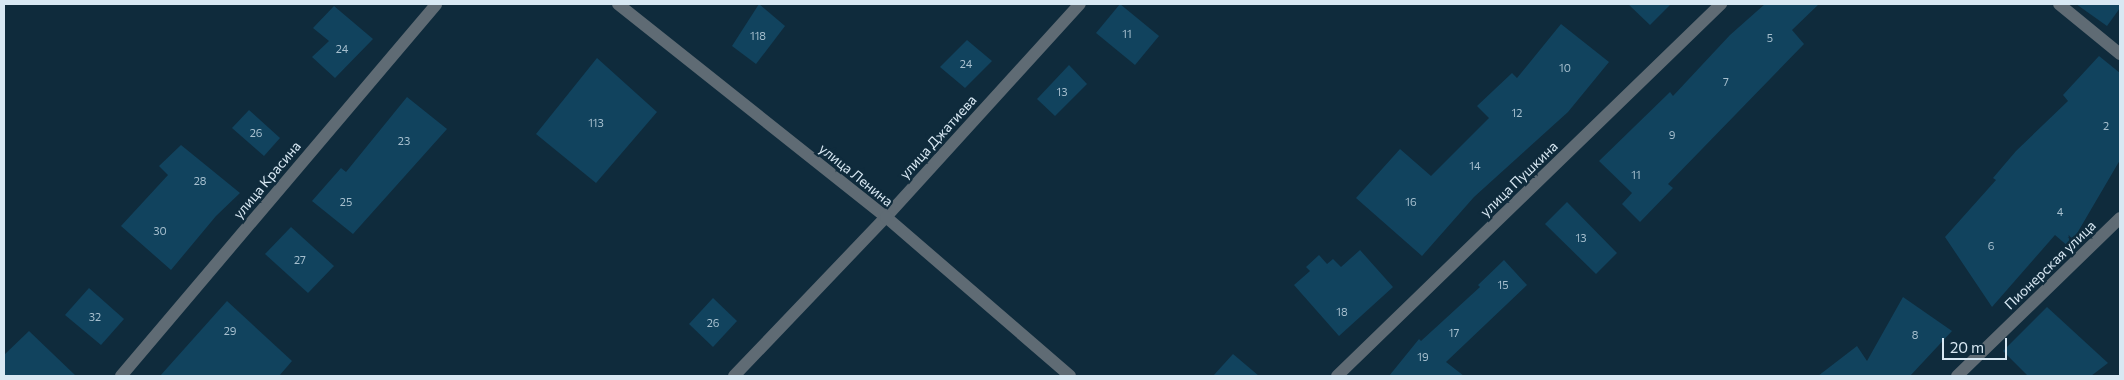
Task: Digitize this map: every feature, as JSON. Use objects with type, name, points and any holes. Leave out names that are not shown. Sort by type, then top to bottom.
[{"type":"street","name":"улица Красина","points":[[121,376],[436,4]]},
{"type":"street","name":"улица Ленина","points":[[618,4],[886,217],[1070,376]]},
{"type":"street","name":"улица Джатиева","points":[[734,376],[886,217],[1080,4]]},
{"type":"street","name":"улица Пушкина","points":[[1337,376],[1721,4]]},
{"type":"street","points":[[2059,4],[2120,54]]},
{"type":"street","name":"Пионерская улица","points":[[1957,376],[2120,218]]},
{"type":"building","points":[[759,4],[785,26],[756,64],[732,46]]},
{"type":"building","points":[[1120,4],[1159,36],[1135,65],[1096,33]]},
{"type":"building","points":[[1628,4],[1671,4],[1650,25]]},
{"type":"building","points":[[1765,4],[1819,4],[1792,30],[1804,44],[1668,184],[1673,188],[1640,222],[1622,204],[1632,193],[1599,161],[1670,92],[1673,96],[1730,35]]},
{"type":"building","points":[[2076,4],[2120,4],[2120,8],[2107,26]]},
{"type":"building","points":[[334,6],[373,39],[335,78],[312,57],[329,41],[313,28]]},
{"type":"building","points":[[1561,24],[1609,62],[1568,112],[1474,197],[1422,256],[1356,198],[1400,149],[1431,176],[1489,118],[1477,106],[1512,73],[1517,78]]},
{"type":"building","points":[[967,40],[992,61],[965,88],[940,67]]},
{"type":"building","points":[[2099,56],[2120,73],[2120,160],[2069,247],[2055,235],[1992,307],[1945,237],[1996,180],[1993,178],[2016,151],[2068,101],[2063,95]]},
{"type":"building","points":[[597,58],[657,112],[596,183],[536,134]]},
{"type":"building","points":[[1069,65],[1087,84],[1055,116],[1037,99]]},
{"type":"building","points":[[407,97],[447,129],[353,234],[312,201],[341,168],[346,172]]},
{"type":"building","points":[[249,110],[280,138],[264,156],[232,128]]},
{"type":"building","points":[[181,145],[240,193],[216,216],[171,270],[121,226],[168,175],[159,166]]},
{"type":"building","points":[[1567,202],[1617,253],[1596,274],[1545,224]]},
{"type":"building","points":[[291,227],[334,266],[308,293],[265,254]]},
{"type":"building","points":[[1360,250],[1393,287],[1339,336],[1294,285],[1310,271],[1306,267],[1319,255],[1327,264],[1333,259],[1341,267]]},
{"type":"building","points":[[1504,260],[1527,285],[1446,362],[1464,376],[1389,376],[1419,339],[1421,341],[1480,287],[1478,285]]},
{"type":"building","points":[[89,288],[124,319],[101,345],[65,315]]},
{"type":"building","points":[[1903,297],[1952,331],[1910,376],[1818,376],[1857,346],[1867,361]]},
{"type":"building","points":[[713,298],[737,321],[713,347],[689,324]]},
{"type":"building","points":[[227,301],[292,361],[279,376],[160,376]]},
{"type":"building","points":[[2047,307],[2108,363],[2091,376],[2028,376],[2003,351]]},
{"type":"building","points":[[29,331],[76,376],[4,376],[4,355]]},
{"type":"building","points":[[1233,354],[1259,376],[1213,376]]}]
